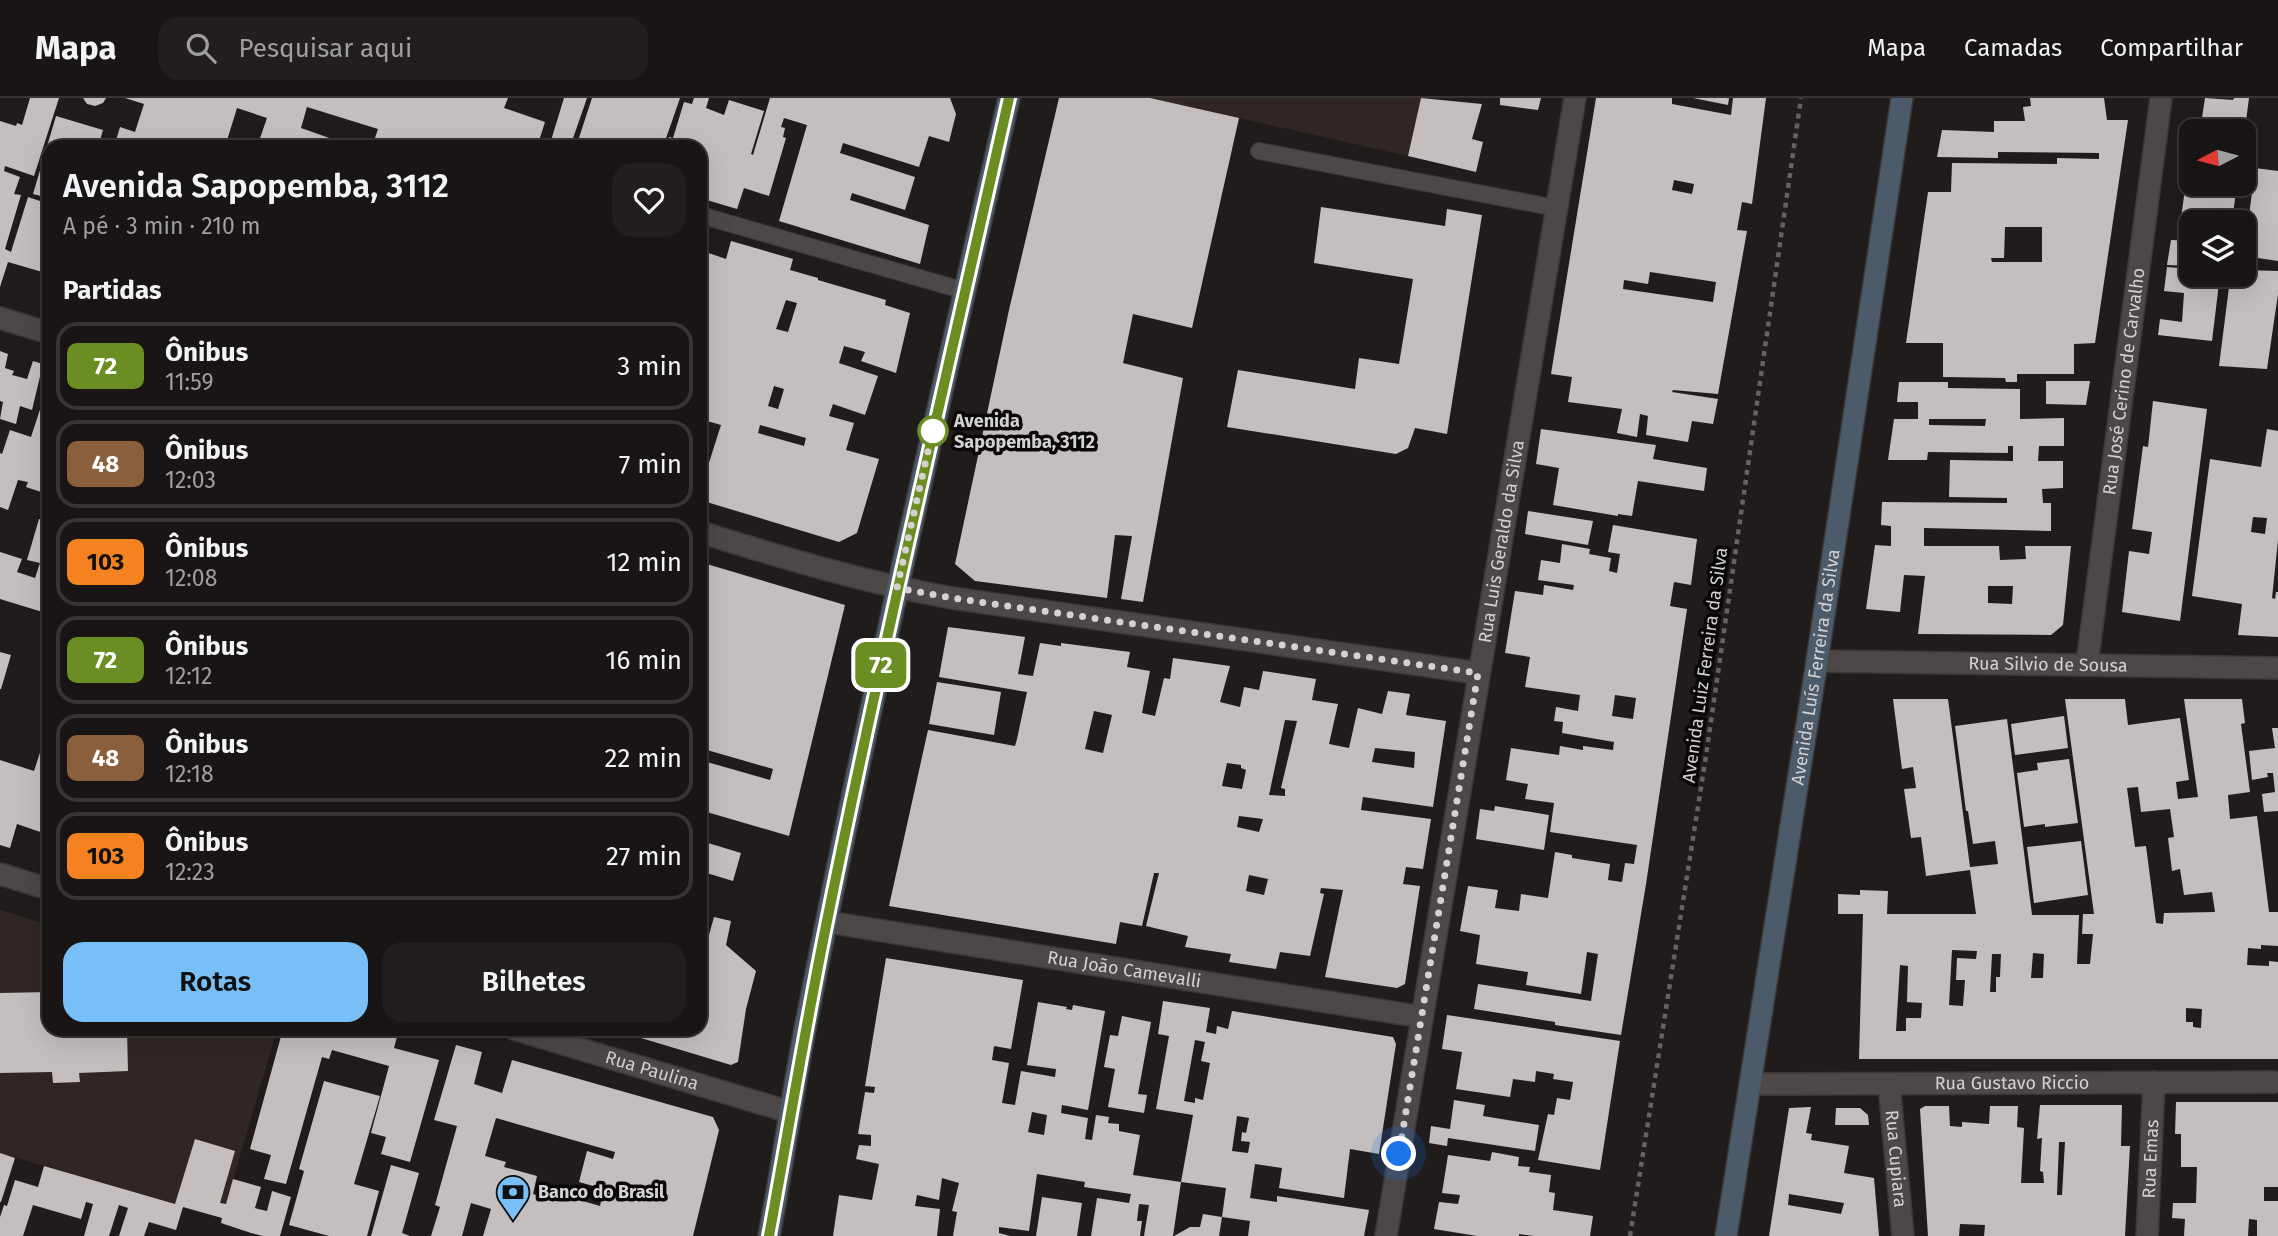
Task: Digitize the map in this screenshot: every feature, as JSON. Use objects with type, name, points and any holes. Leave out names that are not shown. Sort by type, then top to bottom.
[{"type":"main road","points":[[769,1236],[827,922],[897,588],[1009,98]]},
{"type":"main road","name":"Avenida Luís Ferreira da Silva","points":[[1726,1236],[1902,98]]},
{"type":"street","name":"Rua Luis Geraldo da Silva","points":[[1386,1236],[1575,98]]},
{"type":"street","name":"Rua José Cerino de Carvalho","points":[[2087,664],[2161,98]]},
{"type":"street","points":[[0,318],[42,331]]},
{"type":"street","points":[[707,534],[897,588],[952,598],[1478,673]]},
{"type":"street","name":"Rua Silvio de Sousa","points":[[1817,660],[2278,668]]},
{"type":"street","points":[[0,874],[42,887]]},
{"type":"street","name":"Rua João Camevalli","points":[[827,922],[1422,1017]]},
{"type":"street","name":"Rua Paulina","points":[[537,1036],[790,1112]]},
{"type":"street","name":"Rua Emas","points":[[2147,1236],[2154,1082]]},
{"type":"street","name":"Rua Gustavo Riccio","points":[[1750,1084],[2274,1082]]},
{"type":"street","name":"Rua Cupiara","points":[[1889,1084],[1903,1236]]},
{"type":"lane","points":[[1259,151],[1556,208]]},
{"type":"lane","points":[[707,217],[965,291]]},
{"type":"path","name":"Avenida Luiz Ferreira da Silva","points":[[1630,1236],[1708,743],[1801,98]]},
{"type":"shaded area","points":[[1150,98],[1421,98],[1408,156]]},
{"type":"shaded area","points":[[0,910],[42,923],[42,1036],[275,1036],[222,1218],[0,1153]]},
{"type":"building","points":[[30,98],[59,98],[46,140],[42,140],[42,151],[34,176],[5,166],[4,171],[20,177],[14,194],[21,195],[5,249],[11,252],[28,197],[42,202],[42,272],[8,262],[0,287],[0,121],[22,125]]},
{"type":"building","points":[[83,98],[106,98],[103,103],[95,106],[87,104]]},
{"type":"building","points":[[125,98],[508,98],[504,108],[545,122],[539,140],[374,140],[378,129],[307,107],[301,128],[335,140],[259,140],[267,118],[237,108],[227,140],[116,140],[120,127],[135,132],[144,104]]},
{"type":"building","points":[[564,98],[587,98],[572,140],[551,140]]},
{"type":"building","points":[[592,98],[680,98],[665,140],[578,140]]},
{"type":"building","points":[[694,98],[709,98],[706,108],[724,115],[729,100],[764,111],[751,154],[753,155],[770,98],[950,98],[956,114],[949,142],[929,136],[919,167],[843,143],[840,153],[915,177],[905,210],[852,193],[850,200],[929,225],[920,264],[779,221],[807,125],[784,118],[781,127],[785,128],[783,137],[786,138],[769,196],[744,188],[737,209],[707,200],[707,140],[668,140],[669,137],[673,138],[684,102],[692,104]]},
{"type":"building","points":[[1059,98],[1150,98],[1239,118],[1192,328],[1133,314],[1123,363],[1183,378],[1143,602],[1121,599],[1132,536],[1115,535],[1107,598],[975,581],[955,564],[1009,310]]},
{"type":"building","points":[[1421,98],[1482,104],[1472,139],[1483,142],[1476,172],[1408,156]]},
{"type":"building","points":[[1500,98],[1541,98],[1538,110],[1500,105]]},
{"type":"building","points":[[1596,98],[1672,98],[1672,104],[1731,115],[1733,98],[1766,98],[1752,204],[1742,202],[1737,230],[1747,231],[1718,394],[1672,392],[1718,399],[1713,424],[1692,421],[1688,442],[1646,435],[1648,416],[1640,414],[1637,437],[1617,433],[1622,409],[1568,402],[1572,377],[1551,374]],"holes":[[[1674,180],[1694,184],[1692,194],[1672,190]],[[1650,272],[1716,282],[1713,302],[1623,289],[1624,280],[1648,284]]]},
{"type":"building","points":[[1693,98],[1729,98],[1728,105]]},
{"type":"building","points":[[2030,98],[2104,98],[2107,120],[2128,120],[2095,343],[2074,344],[2074,374],[2017,374],[2017,382],[2006,382],[2005,378],[1943,377],[1943,343],[1906,343],[1928,192],[1951,192],[1952,163],[2057,164],[2057,158],[2099,159],[2099,153],[1998,152],[1998,158],[1937,157],[1942,130],[1994,132],[1994,121],[2025,121],[2023,107],[2031,106]],"holes":[[[2005,227],[2042,227],[2042,262],[1992,262],[1991,258],[2004,258]]]},
{"type":"building","points":[[2205,98],[2249,98],[2246,119],[2202,119]]},
{"type":"building","points":[[56,116],[103,130],[100,140],[49,140]]},
{"type":"building","points":[[42,163],[42,196],[33,194]]},
{"type":"building","points":[[2256,168],[2278,171],[2278,261],[2256,258],[2256,210],[2250,210],[2252,196],[2256,196]]},
{"type":"building","points":[[2184,196],[2235,196],[2234,210],[2182,210]]},
{"type":"building","points":[[1321,207],[1445,226],[1447,209],[1482,215],[1447,434],[1415,428],[1408,448],[1396,454],[1227,427],[1238,370],[1355,389],[1359,358],[1399,364],[1413,279],[1314,263]]},
{"type":"building","points":[[2171,240],[2179,240],[2179,266],[2167,265]]},
{"type":"building","points":[[731,241],[793,259],[790,270],[886,300],[885,305],[910,313],[896,373],[861,361],[865,352],[844,346],[839,363],[878,376],[865,415],[833,404],[829,416],[854,423],[846,450],[879,459],[857,533],[839,542],[707,502],[707,469],[721,425],[707,421],[707,252],[726,259]],"holes":[[[786,300],[797,303],[788,332],[776,329]],[[774,386],[784,389],[778,409],[768,406]],[[760,425],[806,438],[804,446],[758,433]]]},
{"type":"building","points":[[2167,267],[2179,268],[2179,287],[2219,287],[2212,341],[2158,335],[2160,319],[2182,322],[2184,293],[2164,291]]},
{"type":"building","points":[[2256,270],[2278,271],[2278,294],[2267,369],[2219,366],[2229,287],[2256,287]]},
{"type":"building","points":[[0,351],[8,354],[5,368],[14,371],[12,375],[27,379],[33,361],[42,364],[32,410],[20,406],[16,424],[0,419],[3,402],[0,401]]},
{"type":"building","points":[[2046,381],[2090,381],[2086,405],[2046,404]]},
{"type":"building","points":[[1899,382],[1948,382],[1948,388],[2020,389],[2020,419],[2064,418],[2064,446],[2039,446],[2038,461],[2063,461],[2063,488],[2042,489],[2043,503],[2051,503],[2051,531],[1924,528],[1924,546],[1999,546],[2000,560],[2026,559],[2025,546],[2071,546],[2063,625],[2051,635],[1918,634],[1925,576],[1904,575],[1900,612],[1866,609],[1875,545],[1891,546],[1891,526],[1881,525],[1882,502],[2007,503],[2007,498],[1949,497],[1950,460],[2013,461],[2013,446],[2008,446],[2008,453],[1928,452],[1927,460],[1888,460],[1894,419],[1918,419],[1918,402],[1897,402]],"holes":[[[1929,419],[1986,419],[1985,426],[1929,425]],[[1988,586],[2013,586],[2012,604],[1988,603]]]},
{"type":"building","points":[[2153,401],[2207,409],[2180,621],[2122,612],[2129,551],[2149,554],[2152,532],[2132,529],[2143,446],[2148,447]]},
{"type":"building","points":[[42,403],[41,492],[26,487],[28,482],[18,480],[8,510],[0,507],[0,453],[2,454],[10,430],[31,437]]},
{"type":"building","points":[[1541,429],[1656,445],[1653,459],[1707,468],[1704,491],[1638,481],[1632,516],[1553,505],[1559,468],[1536,464]]},
{"type":"building","points":[[2267,429],[2278,431],[2278,540],[2272,598],[2275,599],[2278,592],[2278,637],[2238,635],[2242,604],[2192,596],[2210,459],[2261,467]],"holes":[[[2253,517],[2267,518],[2265,534],[2251,532]]]},
{"type":"building","points":[[1528,511],[1593,521],[1588,545],[1525,534]]},
{"type":"building","points":[[39,519],[42,520],[42,612],[0,599],[0,552],[22,559],[17,572],[35,578],[40,563],[27,560]]},
{"type":"building","points":[[1613,525],[1697,539],[1691,585],[1674,582],[1670,606],[1687,609],[1621,1035],[1474,1009],[1478,984],[1591,1001],[1598,954],[1587,952],[1581,994],[1526,985],[1528,972],[1476,964],[1480,935],[1460,931],[1468,886],[1498,890],[1495,908],[1519,911],[1521,894],[1548,898],[1555,852],[1572,855],[1572,858],[1610,864],[1608,880],[1622,882],[1625,863],[1634,864],[1637,845],[1550,832],[1554,803],[1525,799],[1528,784],[1506,780],[1511,748],[1559,755],[1560,746],[1583,750],[1583,746],[1613,750],[1614,742],[1562,733],[1563,722],[1554,721],[1556,707],[1578,711],[1580,695],[1525,687],[1530,657],[1505,653],[1515,591],[1543,595],[1544,585],[1573,590],[1574,585],[1538,580],[1541,560],[1560,563],[1562,544],[1590,549],[1589,554],[1611,558],[1609,571],[1617,573],[1620,554],[1608,552]],"holes":[[[1615,695],[1636,698],[1633,719],[1612,716]]]},
{"type":"building","points":[[707,564],[845,605],[789,836],[707,812],[707,762],[770,780],[773,769],[707,750]]},
{"type":"building","points":[[948,627],[1025,637],[1018,674],[1033,676],[1040,643],[1130,652],[1127,667],[1150,671],[1142,713],[1155,716],[1164,678],[1170,679],[1173,658],[1230,666],[1220,702],[1240,707],[1244,687],[1259,690],[1263,671],[1316,679],[1312,700],[1338,704],[1329,744],[1349,748],[1358,708],[1382,714],[1388,691],[1410,694],[1406,715],[1446,721],[1433,807],[1363,797],[1361,810],[1431,819],[1423,869],[1406,867],[1403,884],[1420,886],[1405,984],[1397,988],[1325,977],[1343,890],[1321,888],[1320,893],[1324,894],[1310,956],[1280,952],[1276,969],[1229,962],[1231,954],[1185,947],[1188,936],[1146,926],[1159,873],[1154,873],[1142,926],[1120,922],[1116,944],[889,906],[928,730],[1015,746],[1017,739],[1027,692],[939,677]],"holes":[[[1094,711],[1112,715],[1103,753],[1085,749]],[[1285,720],[1297,721],[1281,788],[1285,789],[1285,796],[1269,795]],[[1375,748],[1415,752],[1414,768],[1372,762]],[[1227,763],[1241,765],[1241,768],[1246,770],[1242,789],[1222,786]],[[1239,816],[1263,819],[1259,832],[1237,827]],[[1249,875],[1268,879],[1264,895],[1246,891]]]},
{"type":"building","points":[[0,652],[11,655],[1,689],[0,689]]},
{"type":"building","points":[[937,682],[1001,692],[994,735],[929,724]]},
{"type":"building","points":[[1893,699],[1948,699],[1970,867],[1998,864],[1995,841],[1973,844],[1955,726],[2007,719],[2032,915],[2079,915],[2077,964],[2090,964],[2093,934],[2082,934],[2083,914],[2094,914],[2065,699],[2125,699],[2128,725],[2180,718],[2189,780],[2176,782],[2178,799],[2198,797],[2184,699],[2242,699],[2245,723],[2241,724],[2250,792],[2228,795],[2230,819],[2257,816],[2269,912],[2278,912],[2278,946],[2261,945],[2261,949],[2248,948],[2247,965],[2269,966],[2269,961],[2278,962],[2278,1059],[1859,1059],[1863,914],[1838,914],[1838,894],[1860,895],[1860,890],[1888,891],[1887,914],[1976,914],[1970,870],[1926,876],[1921,837],[1911,838],[1904,789],[1916,788],[1913,767],[1902,769]],"holes":[[[2138,787],[2141,812],[2170,809],[2174,837],[2168,838],[2172,871],[2180,869],[2184,895],[2212,892],[2215,912],[2164,913],[2163,924],[2156,923],[2146,846],[2135,847],[2127,788]],[[1952,950],[1977,951],[1976,959],[1957,958],[1956,980],[1965,980],[1963,1006],[1949,1005]],[[2033,953],[2044,954],[2043,978],[2031,978]],[[1992,954],[2001,954],[1996,992],[1990,992]],[[1900,965],[1908,966],[1907,1002],[1922,1003],[1921,1018],[1906,1018],[1906,1031],[1896,1031]],[[2186,1008],[2202,1009],[2201,1028],[2193,1027],[2193,1022],[2186,1022]]]},
{"type":"building","points":[[2064,716],[2068,748],[2015,755],[2011,724]]},
{"type":"building","points":[[2272,728],[2278,728],[2278,811],[2264,812],[2262,794],[2275,792],[2273,773],[2267,773],[2268,777],[2252,780],[2249,751],[2275,748]]},
{"type":"building","points":[[42,746],[42,833],[17,824],[10,848],[0,845],[0,760],[34,771]]},
{"type":"building","points":[[2069,759],[2078,823],[2024,827],[2017,773],[2038,770],[2037,763]]},
{"type":"building","points":[[1495,806],[1549,815],[1544,850],[1476,839],[1480,809],[1494,811]]},
{"type":"building","points":[[2081,841],[2088,895],[2034,903],[2027,847]]},
{"type":"building","points":[[708,843],[741,853],[733,881],[707,873]]},
{"type":"building","points":[[714,917],[731,921],[726,945],[756,971],[746,1009],[738,1062],[731,1065],[634,1036],[707,1036],[707,942]]},
{"type":"building","points":[[886,958],[1023,980],[1011,1049],[994,1046],[992,1060],[1009,1063],[1002,1103],[1015,1105],[1021,1071],[1055,1077],[1056,1069],[1027,1065],[1038,1002],[1072,1010],[1073,1005],[1105,1011],[1088,1110],[1062,1105],[1061,1113],[1088,1118],[1085,1139],[1092,1140],[1096,1115],[1109,1117],[1108,1123],[1119,1124],[1119,1131],[1140,1135],[1133,1175],[1181,1182],[1173,1236],[1144,1236],[1149,1205],[1139,1204],[1137,1221],[1142,1221],[1140,1236],[1091,1236],[1097,1198],[1129,1203],[1131,1194],[1084,1187],[1085,1182],[1037,1174],[1029,1231],[999,1227],[999,1233],[1010,1236],[953,1236],[957,1212],[952,1211],[959,1183],[942,1178],[939,1200],[917,1195],[915,1206],[940,1209],[937,1236],[833,1236],[839,1195],[872,1200],[879,1164],[856,1159],[859,1145],[871,1146],[871,1135],[858,1134],[865,1092],[874,1093],[875,1087],[865,1086]],"holes":[[[1032,1112],[1047,1115],[1044,1135],[1028,1132]]]},
{"type":"building","points":[[42,992],[42,1036],[127,1036],[128,1071],[79,1073],[80,1082],[53,1083],[52,1072],[0,1073],[0,993]]},
{"type":"building","points":[[1163,1001],[1210,1008],[1206,1032],[1216,1034],[1217,1026],[1228,1029],[1232,1011],[1393,1037],[1396,1044],[1379,1154],[1350,1149],[1344,1198],[1279,1188],[1282,1168],[1255,1164],[1250,1198],[1277,1202],[1277,1196],[1369,1210],[1364,1236],[1248,1236],[1250,1221],[1222,1217],[1226,1188],[1181,1182],[1193,1115],[1156,1109],[1169,1036],[1158,1034]],"holes":[[[1195,1040],[1205,1042],[1201,1061],[1210,1063],[1203,1100],[1195,1098],[1195,1103],[1184,1101]],[[1237,1116],[1249,1118],[1241,1141],[1250,1142],[1248,1153],[1232,1151]]]},
{"type":"building","points":[[1447,1015],[1620,1041],[1600,1170],[1538,1160],[1548,1114],[1554,1115],[1557,1098],[1570,1100],[1573,1082],[1553,1079],[1554,1074],[1536,1071],[1535,1082],[1513,1079],[1510,1097],[1456,1089],[1462,1052],[1442,1049]]},
{"type":"building","points":[[1122,1016],[1151,1022],[1138,1094],[1147,1095],[1144,1113],[1108,1107],[1115,1069],[1104,1067],[1110,1035],[1118,1036]]},
{"type":"building","points":[[281,1036],[397,1036],[394,1048],[439,1060],[410,1162],[381,1154],[386,1137],[371,1133],[389,1066],[332,1050],[329,1059],[322,1057],[286,1184],[264,1179],[271,1155],[250,1149]]},
{"type":"building","points":[[456,1045],[482,1052],[474,1084],[502,1093],[512,1060],[713,1117],[719,1130],[693,1236],[483,1236],[491,1209],[471,1203],[462,1236],[431,1236],[440,1207],[435,1205],[457,1126],[434,1120]],"holes":[[[496,1118],[615,1152],[613,1159],[587,1151],[579,1182],[604,1189],[600,1206],[559,1194],[557,1200],[533,1194],[537,1176],[504,1167],[506,1162],[485,1156]]]},
{"type":"building","points":[[324,1081],[380,1096],[354,1184],[379,1191],[367,1236],[329,1236],[289,1225],[304,1171],[299,1169]]},
{"type":"building","points":[[1454,1100],[1485,1105],[1483,1116],[1539,1125],[1535,1151],[1448,1138],[1447,1146],[1429,1143],[1431,1126],[1450,1129]]},
{"type":"building","points":[[2176,1102],[2278,1102],[2278,1187],[2264,1187],[2264,1201],[2278,1201],[2278,1236],[2257,1236],[2257,1220],[2249,1219],[2248,1236],[2184,1236],[2185,1219],[2172,1218],[2173,1203],[2196,1203],[2197,1167],[2181,1167],[2181,1134],[2175,1134]]},
{"type":"building","points":[[2040,1105],[2122,1105],[2121,1146],[2130,1146],[2125,1236],[1984,1236],[1985,1225],[1960,1224],[1959,1236],[1928,1236],[1920,1109],[1925,1106],[1949,1106],[1950,1126],[1962,1127],[1962,1122],[1989,1124],[1990,1106],[2018,1106],[2017,1127],[2024,1128],[2021,1183],[2044,1183],[2043,1172],[2040,1171],[2042,1138],[2037,1139]],"holes":[[[2059,1142],[2065,1142],[2062,1195],[2057,1195]]]},
{"type":"building","points":[[1811,1107],[1806,1133],[1812,1134],[1811,1140],[1849,1146],[1844,1173],[1874,1178],[1879,1236],[1769,1236],[1789,1108]],"holes":[[[1789,1194],[1844,1203],[1841,1214],[1788,1205]]]},
{"type":"building","points":[[1836,1108],[1860,1108],[1868,1115],[1869,1125],[1835,1125]]},
{"type":"building","points":[[195,1139],[235,1151],[220,1203],[226,1204],[233,1179],[261,1187],[255,1208],[258,1209],[267,1211],[272,1191],[291,1197],[280,1236],[251,1233],[221,1223],[222,1218],[183,1207],[176,1230],[149,1222],[144,1236],[119,1236],[128,1208],[119,1205],[109,1236],[84,1236],[93,1204],[86,1202],[81,1219],[33,1205],[23,1236],[0,1236],[0,1217],[4,1205],[7,1206],[15,1180],[38,1187],[44,1166],[175,1204]]},
{"type":"building","points":[[1492,1152],[1519,1157],[1518,1166],[1530,1167],[1529,1172],[1551,1175],[1549,1192],[1555,1193],[1553,1210],[1593,1216],[1590,1236],[1477,1236],[1434,1229],[1439,1202],[1458,1204],[1460,1195],[1442,1193],[1448,1155],[1490,1161]]},
{"type":"building","points":[[0,1153],[15,1158],[1,1202],[0,1202]]},
{"type":"building","points":[[391,1165],[419,1173],[402,1233],[410,1236],[371,1236]]},
{"type":"building","points":[[1042,1197],[1082,1203],[1077,1236],[1036,1236]]},
{"type":"building","points":[[1203,1214],[1222,1217],[1219,1236],[1174,1236],[1190,1227],[1200,1227]]},
{"type":"bus line","name":"72","points":[[769,1236],[800,1057],[897,588],[1009,98]]},
{"type":"place","name":"Avenida Sapopemba, 3112","points":[[933,431]]},
{"type":"place","name":"Banco do Brasil","points":[[513,1222]]},
{"type":"route","points":[[933,431],[897,588],[1478,673],[1399,1154]]}]
